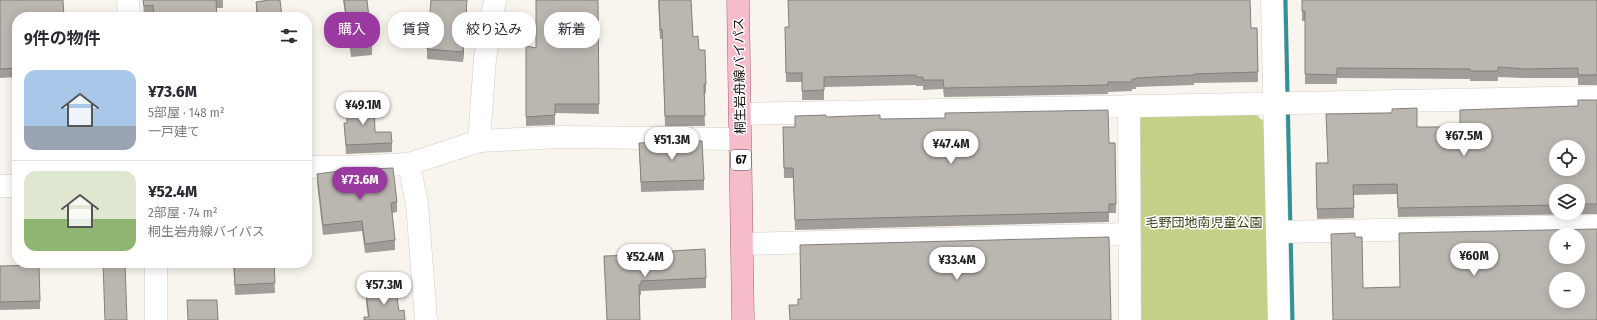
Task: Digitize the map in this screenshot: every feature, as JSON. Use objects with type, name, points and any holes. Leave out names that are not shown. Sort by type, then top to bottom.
[{"type":"main road","name":"桐生岩舟線バイパス","points":[[738,0],[743,320]]},
{"type":"street","points":[[128,0],[129,12]]},
{"type":"street","points":[[479,141],[485,59],[495,0]]},
{"type":"street","points":[[1272,0],[1279,320]]},
{"type":"street","points":[[740,114],[1597,97]]},
{"type":"street","points":[[1129,106],[1130,320]]},
{"type":"street","points":[[312,167],[409,164],[479,141],[562,137],[740,139]]},
{"type":"street","points":[[409,164],[417,204],[426,320]]},
{"type":"street","points":[[0,186],[12,186]]},
{"type":"street","points":[[1276,232],[1597,226]]},
{"type":"street","points":[[742,244],[1129,234]]},
{"type":"street","points":[[156,268],[156,320]]},
{"type":"green space","name":"毛野団地南児童公園","points":[[1253,112],[1267,124],[1271,320],[1140,320],[1138,119],[1147,113]]},
{"type":"building","points":[[0,0],[63,0],[64,12],[12,12],[12,68],[0,69]]},
{"type":"building","points":[[143,0],[216,0],[217,12],[154,12],[153,5],[144,6]]},
{"type":"building","points":[[280,0],[281,12],[257,12],[256,2]]},
{"type":"building","points":[[344,0],[367,0],[368,12],[346,12]]},
{"type":"building","points":[[431,0],[467,0],[466,12],[452,12],[452,48],[463,48],[463,52],[427,49],[444,48],[444,12],[430,12]]},
{"type":"building","points":[[536,0],[598,0],[598,12],[544,12],[544,48],[598,48],[599,104],[555,104],[555,115],[526,117],[526,48],[536,48]]},
{"type":"building","points":[[659,0],[691,0],[693,37],[698,36],[699,50],[705,50],[705,116],[665,116],[662,29],[660,30]]},
{"type":"building","points":[[788,0],[1250,0],[1251,28],[1257,28],[1258,72],[1136,78],[1132,79],[1132,82],[1108,82],[1108,85],[944,88],[943,80],[923,80],[923,77],[916,77],[916,75],[824,77],[824,90],[802,91],[802,73],[786,73],[785,27],[789,27]]},
{"type":"building","points":[[1302,0],[1597,0],[1597,75],[1578,75],[1578,68],[1525,69],[1498,67],[1498,71],[1470,71],[1470,69],[1337,68],[1337,75],[1305,74],[1305,11],[1302,11]]},
{"type":"building","points":[[1578,100],[1597,100],[1597,204],[1585,204],[1585,184],[1549,184],[1549,205],[1398,208],[1397,184],[1353,185],[1354,208],[1317,209],[1316,163],[1328,163],[1326,114],[1392,113],[1392,109],[1417,108],[1417,127],[1460,127],[1460,110],[1578,106]]},
{"type":"building","points":[[374,102],[375,132],[391,132],[392,143],[346,145],[344,123],[347,123],[347,103]]},
{"type":"building","points":[[1108,110],[1109,143],[1115,143],[1116,204],[1109,204],[1109,212],[795,220],[793,168],[784,168],[783,127],[795,127],[795,116],[826,115],[826,117],[880,115],[880,119],[945,118],[945,113]]},
{"type":"building","points":[[702,141],[704,180],[641,182],[639,143]]},
{"type":"building","points":[[393,168],[397,202],[391,203],[395,240],[365,244],[362,221],[323,225],[317,174],[347,170]]},
{"type":"building","points":[[1585,229],[1597,229],[1597,320],[1333,320],[1331,234],[1355,233],[1355,237],[1362,237],[1363,288],[1400,287],[1399,233],[1549,230],[1549,264],[1585,264]]},
{"type":"building","points":[[1109,237],[1111,320],[790,320],[789,305],[798,305],[798,299],[801,299],[800,245]]},
{"type":"building","points":[[705,249],[706,278],[641,281],[641,285],[639,285],[640,320],[607,320],[604,256],[672,254],[672,251]]},
{"type":"building","points":[[0,266],[12,266],[12,268],[39,268],[40,301],[0,302]]},
{"type":"building","points":[[103,268],[125,268],[127,320],[105,320]]},
{"type":"building","points":[[234,268],[274,268],[275,283],[235,285]]},
{"type":"building","points":[[396,290],[399,311],[404,310],[405,320],[364,320],[364,317],[369,317],[366,293]]},
{"type":"building","points":[[187,300],[217,300],[218,320],[188,320]]},
{"type":"waterway","points":[[1284,0],[1291,320]]}]
